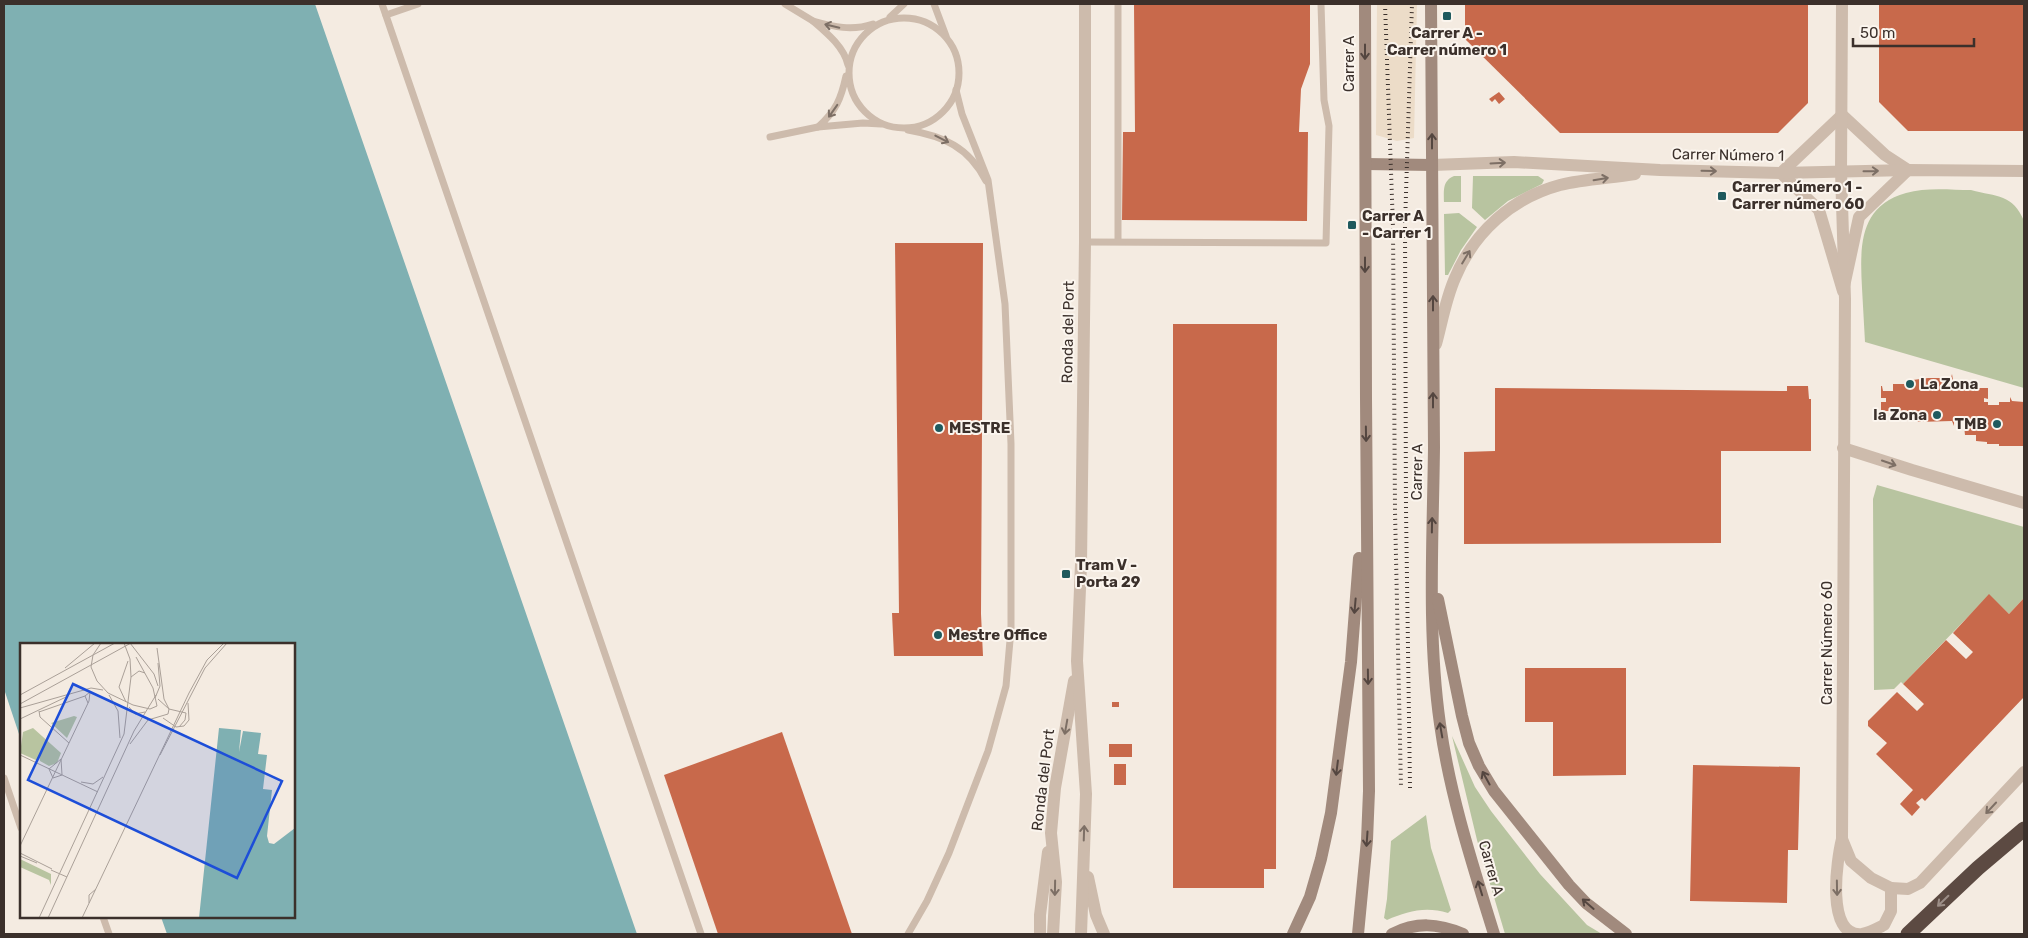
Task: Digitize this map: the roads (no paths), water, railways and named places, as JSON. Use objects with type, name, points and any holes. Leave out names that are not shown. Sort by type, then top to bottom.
[{"type":"highway","points":[[1908,934],[1978,868],[2024,829]]},
{"type":"main road","name":"Carrer A","points":[[1358,934],[1367,840],[1369,791],[1365,4]]},
{"type":"main road","name":"Carrer A","points":[[1431,4],[1432,566],[1436,685],[1440,726],[1463,828],[1494,934]]},
{"type":"main road","points":[[1366,164],[1432,165]]},
{"type":"main road","points":[[1293,934],[1310,897],[1331,813],[1351,662],[1366,470]]},
{"type":"main road","points":[[1432,566],[1462,716],[1479,766],[1494,791],[1569,885],[1586,903],[1626,934]]},
{"type":"main road","points":[[1392,934],[1423,924],[1446,928],[1463,934]]},
{"type":"street","name":"Ronda del Port","points":[[1081,934],[1086,794],[1077,661],[1081,564],[1085,242],[1085,4]]},
{"type":"street","name":"Carrer Número 60","points":[[1842,4],[1841,171],[1843,291]]},
{"type":"street","points":[[1781,172],[1842,115],[1885,154],[1908,170]]},
{"type":"street","name":"Carrer Número 1","points":[[1432,165],[1514,162],[1660,170],[1781,172],[2024,171]]},
{"type":"street","name":"Carrer Número 1","points":[[1433,352],[1454,279],[1465,257],[1477,240],[1501,214],[1518,203],[1560,186],[1660,170]]},
{"type":"street","name":"Carrer Número 60","points":[[1843,291],[1859,217],[1908,170]]},
{"type":"street","name":"Carrer Número 60","points":[[1781,172],[1819,210],[1845,299],[1842,839],[1837,861],[1837,913],[1843,925],[1852,932],[1862,934],[1884,925],[1892,911],[1891,888],[1871,878],[1851,861],[1842,839]]},
{"type":"street","points":[[1843,448],[2024,503]]},
{"type":"street","name":"Ronda del Port","points":[[1054,934],[1056,882],[1051,834],[1055,788],[1077,661]]},
{"type":"street","points":[[1891,888],[1908,889],[1920,883],[2024,772]]},
{"type":"street","points":[[1978,868],[2024,821]]},
{"type":"street","points":[[1040,934],[1040,915],[1051,834]]},
{"type":"street","points":[[1084,856],[1096,915],[1102,934]]},
{"type":"lane","points":[[382,4],[701,934]]},
{"type":"lane","points":[[386,15],[418,4]]},
{"type":"lane","points":[[785,4],[813,21],[831,36],[846,58],[849,83],[855,100],[866,114],[882,124]]},
{"type":"lane","points":[[818,127],[831,115],[838,104],[854,48],[864,33],[894,15],[904,4]]},
{"type":"lane","points":[[900,128],[918,126],[935,119],[948,106],[956,90],[960,72],[956,53],[946,36],[934,4]]},
{"type":"lane","points":[[1118,4],[1118,241]]},
{"type":"lane","points":[[1085,242],[1326,243],[1329,126],[1324,100],[1321,4]]},
{"type":"lane","points":[[813,21],[847,29],[862,28],[897,17],[915,18],[932,25],[946,36]]},
{"type":"lane","points":[[908,934],[927,901],[949,853],[988,751],[1006,686],[1011,629],[1011,444],[1005,304],[992,195],[979,152],[962,114],[956,90]]},
{"type":"lane","points":[[770,137],[818,127],[863,123],[882,124],[934,134],[966,154],[985,178],[992,195]]},
{"type":"lane","points":[[4,778],[20,825]]},
{"type":"lane","points":[[1034,934],[1040,915]]},
{"type":"lane","points":[[103,918],[109,934]]},
{"type":"water","points":[[4,4],[315,4],[637,934],[167,934],[161,918],[295,918],[295,643],[20,643],[20,737],[4,689]]},
{"type":"railway","points":[[1385,4],[1393,227],[1395,511],[1401,788]]},
{"type":"railway","points":[[1410,788],[1406,510],[1405,225],[1412,4]]},
{"type":"place","name":"Carrer A - Carrer número 1","points":[[1447,16]]},
{"type":"place","name":"Carrer número 1 - Carrer número 60","points":[[1722,196]]},
{"type":"place","name":"Carrer A - Carrer 1","points":[[1352,225]]},
{"type":"place","name":"La Zona","points":[[1910,384]]},
{"type":"place","name":"la Zona","points":[[1937,415]]},
{"type":"place","name":"TMB","points":[[1997,424]]},
{"type":"place","name":"MESTRE","points":[[939,428]]},
{"type":"place","name":"Tram V - Porta 29","points":[[1066,574]]},
{"type":"place","name":"Mestre Office","points":[[938,635]]}]
